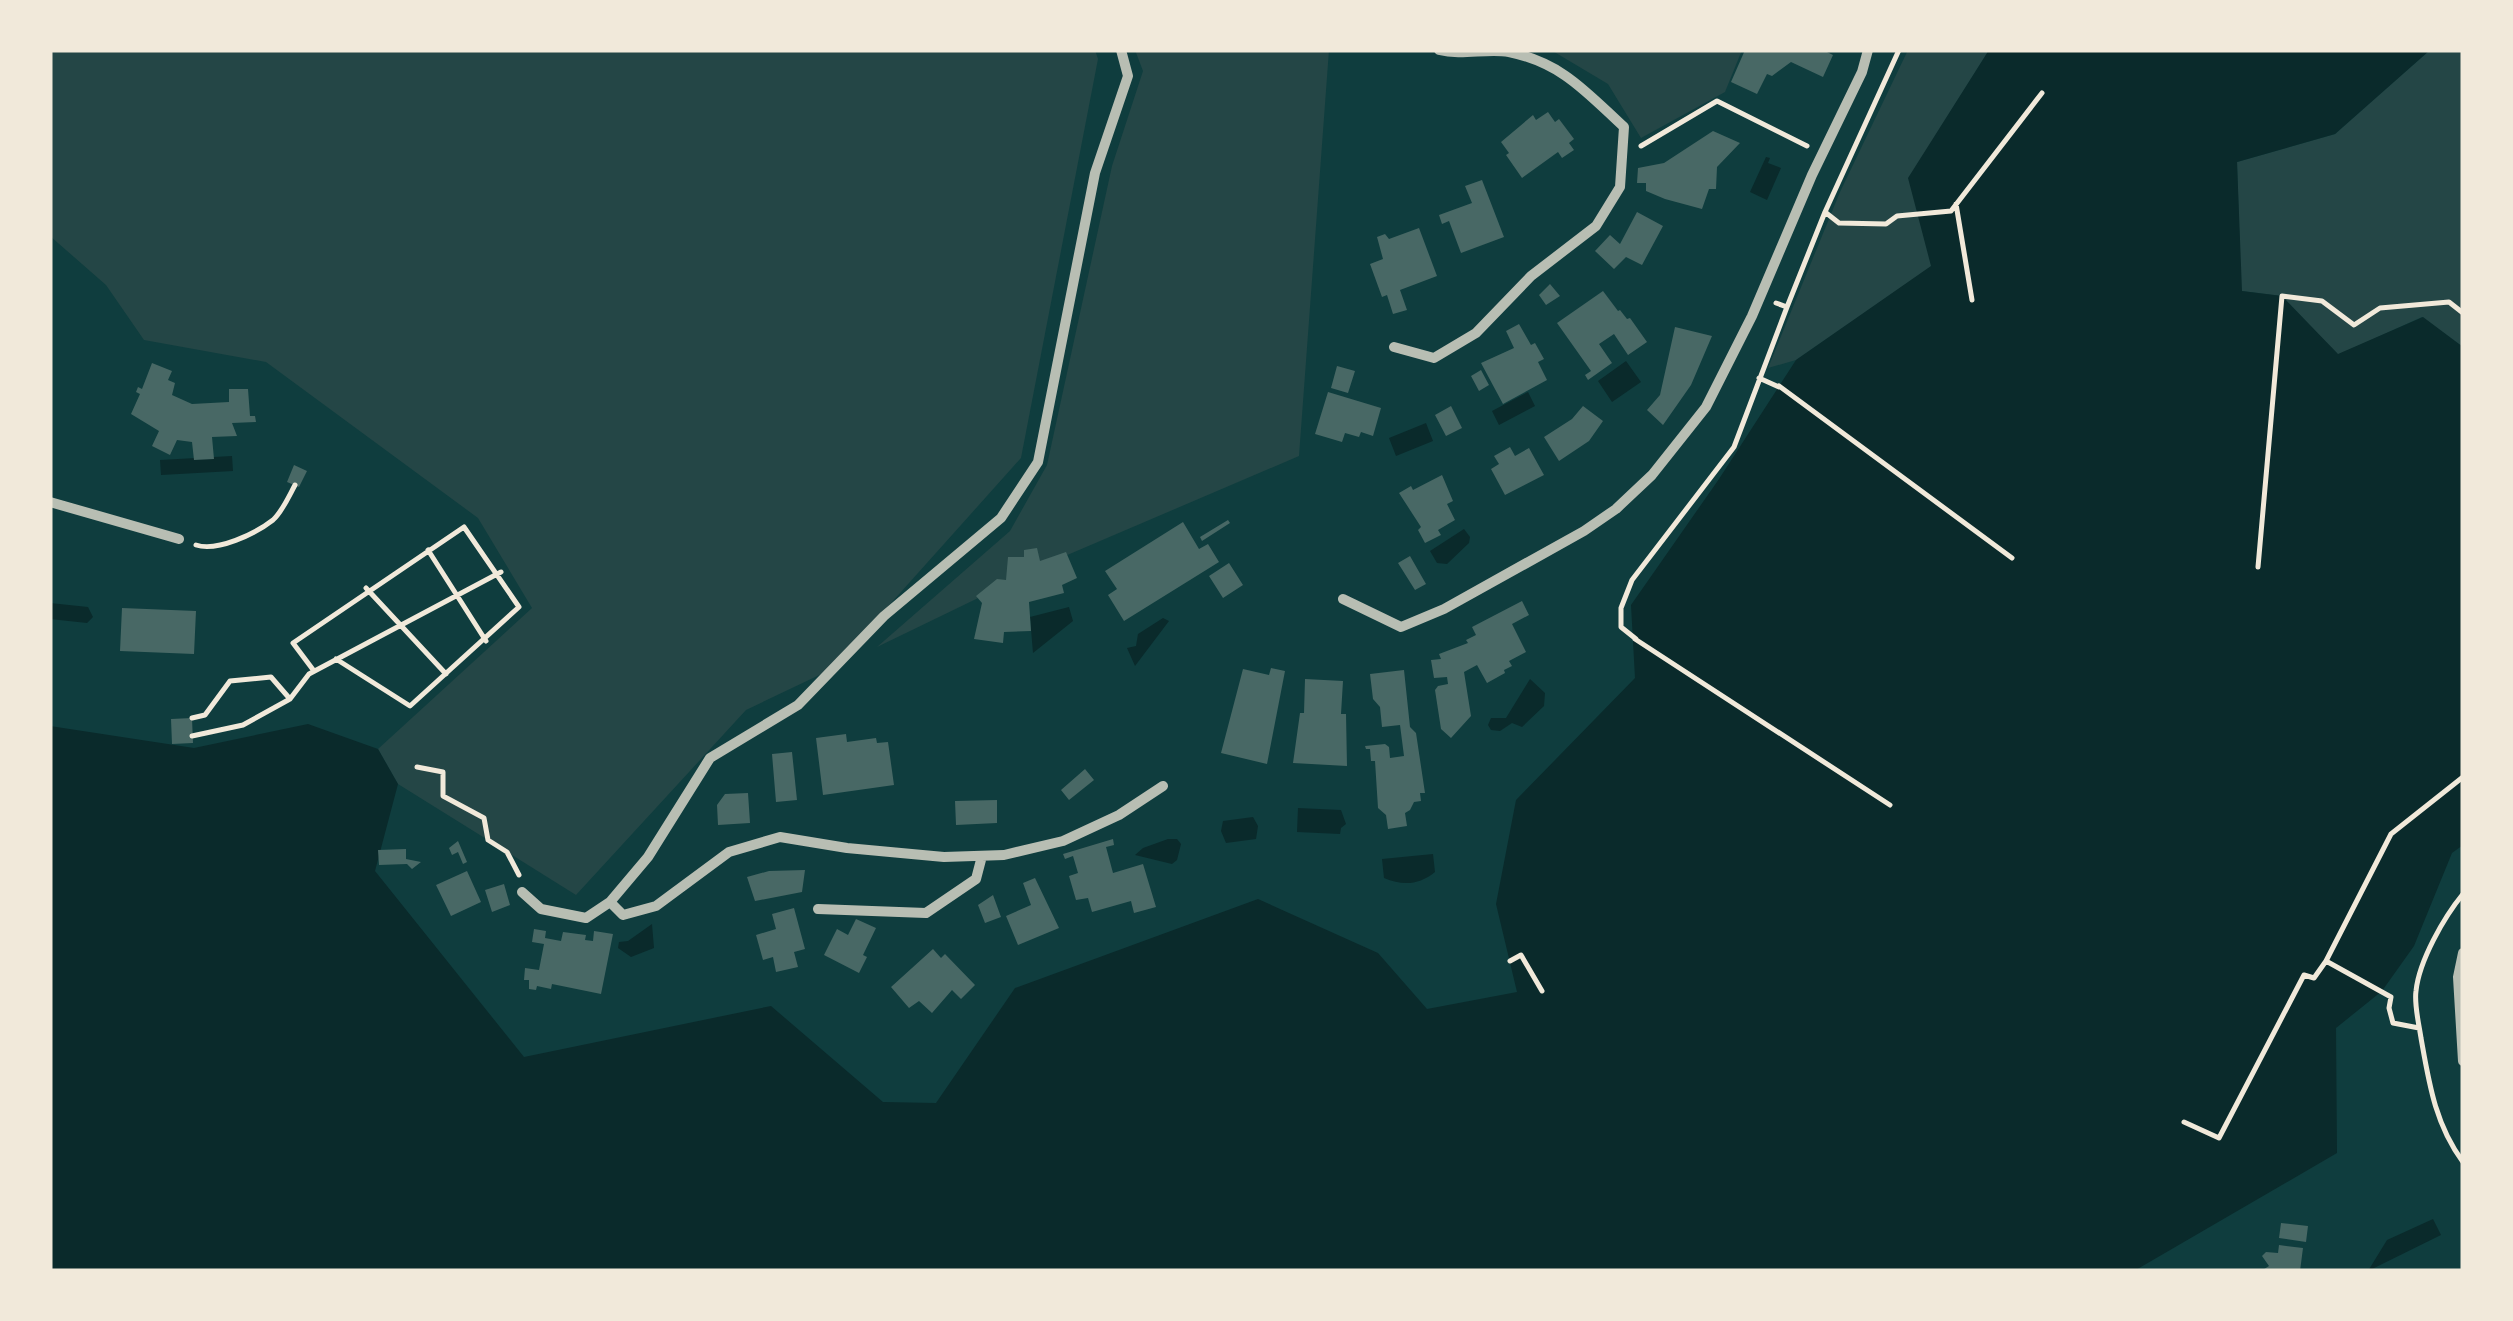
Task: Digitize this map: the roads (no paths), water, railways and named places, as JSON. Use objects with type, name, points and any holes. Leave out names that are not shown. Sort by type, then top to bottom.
[{"type":"street","points":[[522,892],[541,909],[586,918],[610,902],[648,857],[710,758],[798,705],[884,616],[1001,518],[1038,462],[1096,173],[1128,76],[1121,50]]},
{"type":"street","points":[[1394,347],[1434,358],[1476,333],[1531,276],[1596,226],[1620,188],[1624,128],[1558,68],[1506,51],[1458,55],[1439,50]]},
{"type":"street","points":[[1343,599],[1401,627],[1584,532],[1652,475],[1706,406],[1862,72],[1868,50]]},
{"type":"street","points":[[50,502],[178,539]]},
{"type":"street","points":[[610,902],[623,915],[656,906],[729,852],[780,837],[905,854],[1004,855],[1062,840],[1119,816],[1163,786]]},
{"type":"street","points":[[818,909],[926,913],[976,880],[982,856]]},
{"type":"street","points":[[2463,953],[2458,977],[2463,1061]]}]
